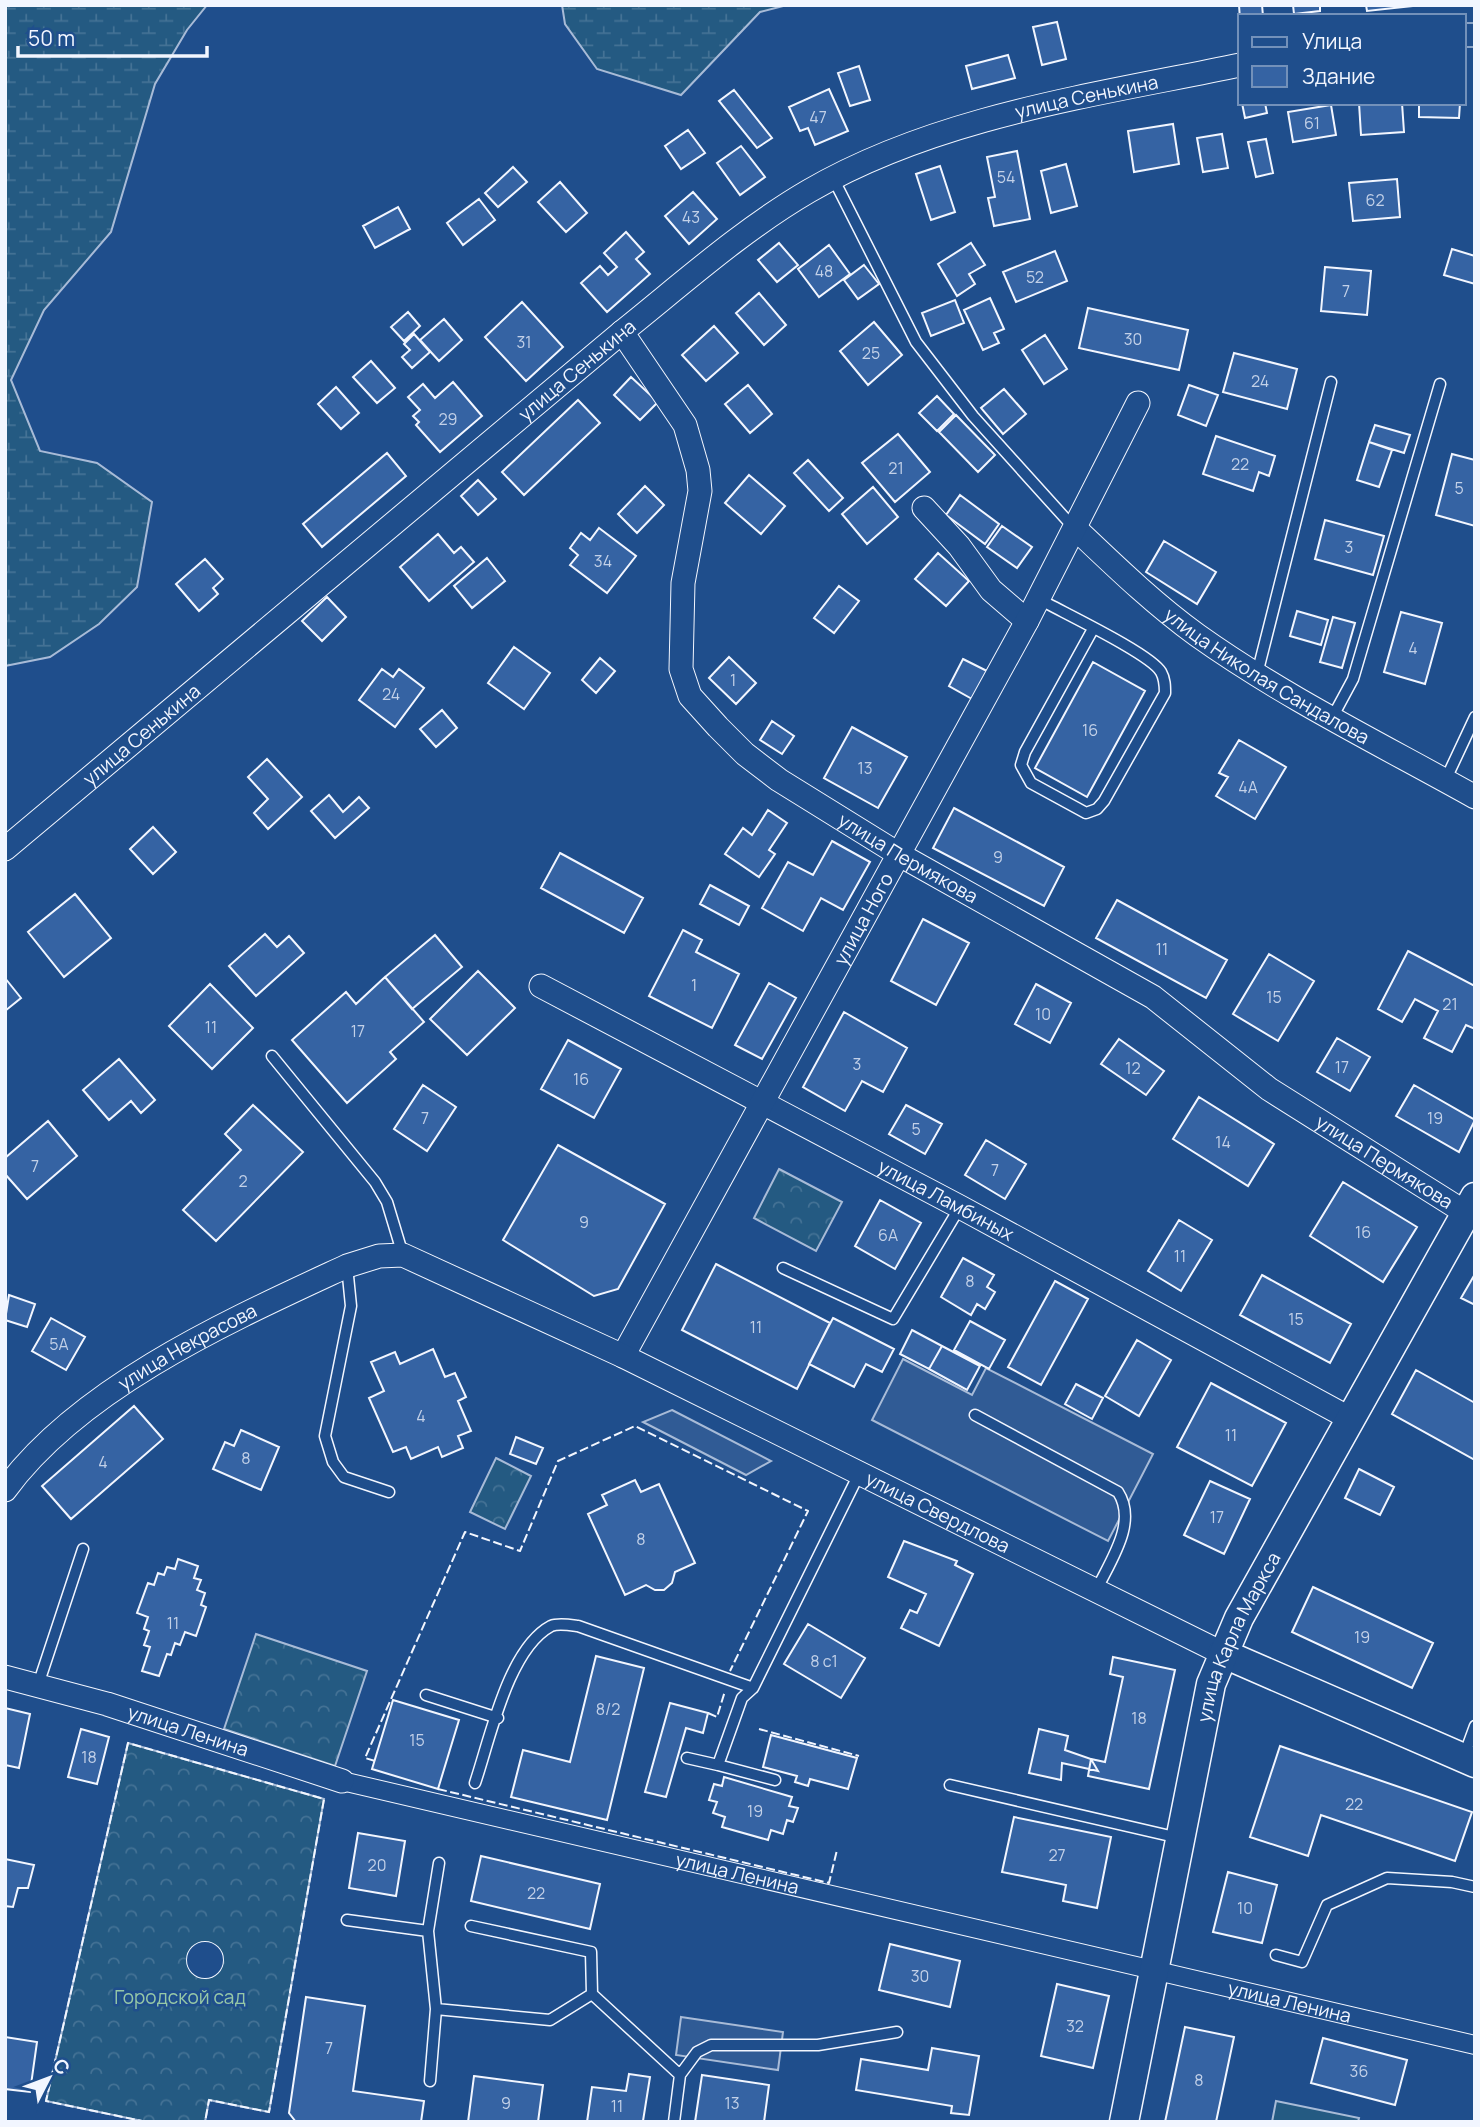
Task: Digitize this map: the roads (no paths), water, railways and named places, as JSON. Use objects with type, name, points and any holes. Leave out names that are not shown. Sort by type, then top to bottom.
[{"type":"street","name":"улица Сенькина","points":[[5,849],[622,332],[759,225],[808,191],[865,162],[943,133],[1115,91],[1238,65]]},
{"type":"street","name":"улица Пермякова","points":[[622,332],[685,425],[698,470],[700,491],[683,583],[681,669],[691,696],[745,754],[779,780],[900,855],[1153,997],[1269,1089],[1470,1205]]},
{"type":"street","name":"улица Ного","points":[[623,1356],[1027,621],[1138,404]]},
{"type":"street","points":[[923,508],[959,546],[991,590],[1027,621]]},
{"type":"street","name":"улица Николая Сандалова","points":[[1076,529],[1142,592],[1196,634],[1332,718],[1475,797]]},
{"type":"street","name":"улица Ламбиных","points":[[541,986],[960,1206],[1349,1418]]},
{"type":"street","name":"улица Карла Маркса","points":[[1124,2122],[1211,1684],[1222,1653],[1349,1418],[1470,1205]]},
{"type":"street","name":"улица Некрасова","points":[[5,1490],[59,1433],[118,1385],[165,1358],[347,1266],[379,1256],[403,1255]]},
{"type":"street","name":"улица Свердлова","points":[[403,1255],[623,1356],[1222,1653],[1469,1761]]},
{"type":"street","name":"улица Ленина","points":[[5,1677],[342,1781],[1475,2045]]},
{"type":"lane","points":[[833,178],[923,352],[973,416],[1076,529]]},
{"type":"lane","points":[[1257,674],[1331,382]]},
{"type":"lane","points":[[1332,718],[1353,679],[1440,384]]},
{"type":"lane","points":[[1038,599],[1093,629],[1153,663],[1162,672],[1165,683],[1165,693],[1104,801],[1097,809],[1086,813],[1031,783],[1024,775],[1021,765],[1025,752],[1093,629]]},
{"type":"lane","points":[[1445,780],[1475,717]]},
{"type":"lane","points":[[272,1056],[375,1182],[391,1213],[403,1255]]},
{"type":"lane","points":[[783,1268],[893,1318],[960,1206]]},
{"type":"lane","points":[[347,1266],[351,1306],[325,1436],[333,1462],[344,1477],[389,1492]]},
{"type":"lane","points":[[975,1415],[1118,1492],[1124,1503],[1123,1531],[1096,1591]]},
{"type":"lane","points":[[718,1765],[743,1698],[753,1688],[859,1474]]},
{"type":"lane","points":[[38,1685],[83,1549]]},
{"type":"lane","points":[[475,1783],[519,1661],[533,1640],[554,1625],[578,1626],[753,1688]]},
{"type":"lane","points":[[426,1696],[498,1717]]},
{"type":"lane","points":[[1469,1761],[1475,1726]]},
{"type":"lane","points":[[687,1758],[775,1780]]},
{"type":"lane","points":[[950,1785],[1179,1838]]},
{"type":"lane","points":[[430,2081],[436,2009],[428,1931],[439,1863]]},
{"type":"lane","points":[[1276,1955],[1303,1962],[1327,1905],[1387,1878],[1452,1882],[1475,1887]]},
{"type":"lane","points":[[347,1920],[428,1931]]},
{"type":"lane","points":[[471,1926],[591,1952],[592,1994],[680,2075]]},
{"type":"lane","points":[[436,2009],[550,2020],[592,1994]]},
{"type":"lane","points":[[674,2122],[680,2075],[697,2052],[711,2045],[818,2045],[897,2032]]},
{"type":"park label","name":"Городской сад","points":[[180,1997]]}]
